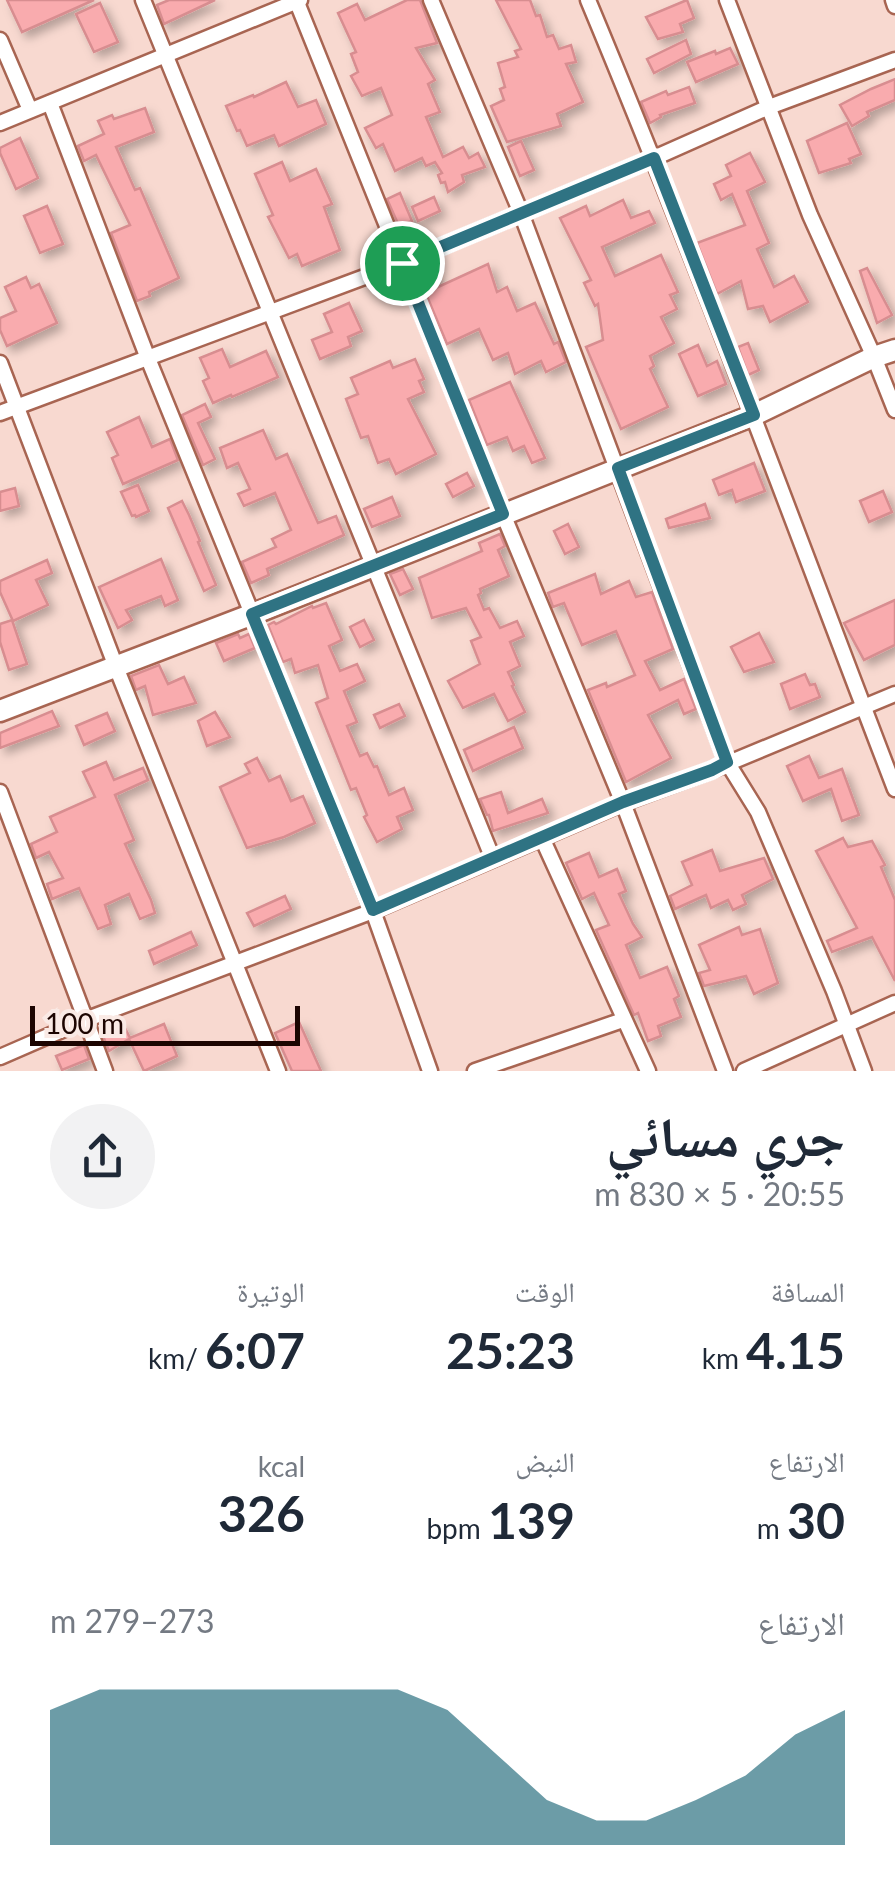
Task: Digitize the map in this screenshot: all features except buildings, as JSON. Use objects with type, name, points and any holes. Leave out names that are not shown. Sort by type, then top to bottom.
[{"type":"street","points":[[143,0],[493,859]]},
{"type":"street","points":[[0,123],[297,0],[623,802],[725,1071]]},
{"type":"street","points":[[432,0],[521,213],[727,762],[758,812],[864,1071]]},
{"type":"street","points":[[588,0],[754,415],[895,789]]},
{"type":"street","points":[[727,0],[810,215],[895,410]]},
{"type":"street","points":[[0,40],[30,110]]},
{"type":"street","points":[[0,413],[402,263],[768,107],[895,60]]},
{"type":"street","points":[[50,103],[147,356],[373,910],[430,1071]]},
{"type":"street","points":[[0,711],[754,415],[874,356],[895,350]]},
{"type":"street","points":[[0,363],[116,667],[278,1071]]},
{"type":"street","points":[[0,1057],[373,910],[623,802],[712,770],[895,694]]},
{"type":"street","points":[[0,792],[105,1071]]},
{"type":"street","points":[[542,838],[648,1071]]},
{"type":"street","points":[[744,1071],[895,1003]]},
{"type":"street","points":[[474,1071],[623,1020]]},
{"type":"route","points":[[654,158],[754,415],[618,468],[727,762],[623,802],[373,910],[252,614],[503,514],[402,263],[654,158]]}]
